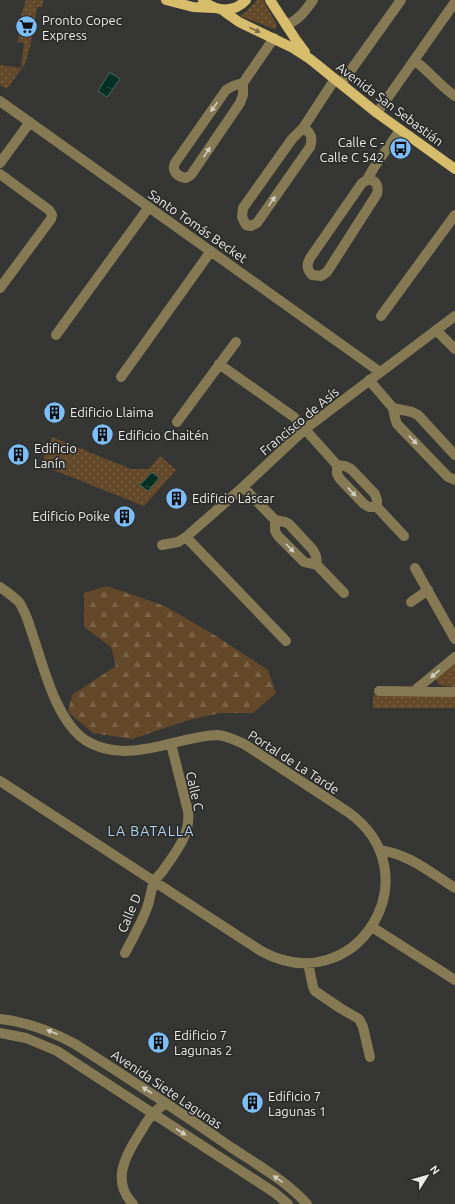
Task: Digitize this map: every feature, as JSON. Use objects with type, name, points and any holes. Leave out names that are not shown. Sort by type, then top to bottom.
[{"type":"main road","points":[[166,0],[193,7],[218,9],[233,8],[239,6],[246,0]]},
{"type":"main road","name":"Avenida San Sebastián","points":[[203,0],[239,22],[294,48],[310,58],[377,113],[455,170]]},
{"type":"main road","name":"Avenida San Sebastián","points":[[270,0],[310,58]]},
{"type":"street","points":[[286,25],[300,17],[313,0]]},
{"type":"street","points":[[302,128],[310,135],[312,143],[310,147],[257,223],[251,226],[246,225],[242,217],[243,208],[292,139],[401,0]]},
{"type":"street","points":[[377,113],[454,6]]},
{"type":"street","points":[[243,83],[230,87],[224,92],[173,165],[174,171],[181,177],[186,178],[191,175],[240,103],[243,95],[243,83],[274,38]]},
{"type":"street","points":[[414,60],[428,71],[440,85],[455,96]]},
{"type":"street","name":"Santo Tomás Becket","points":[[0,101],[380,372]]},
{"type":"street","points":[[0,162],[30,122]]},
{"type":"street","points":[[367,180],[373,180],[376,183],[378,186],[377,194],[327,272],[321,276],[312,275],[307,268],[310,258],[362,183],[367,180],[400,130]]},
{"type":"street","points":[[0,174],[49,210],[52,215],[51,219],[0,288]]},
{"type":"street","points":[[56,335],[148,207]]},
{"type":"street","points":[[381,316],[455,215]]},
{"type":"street","points":[[120,377],[211,251]]},
{"type":"street","name":"Francisco de Asís","points":[[162,545],[178,542],[186,537],[243,487],[305,429],[455,316]]},
{"type":"street","points":[[436,330],[455,349]]},
{"type":"street","points":[[177,422],[236,342]]},
{"type":"street","points":[[219,364],[298,422],[337,465],[338,476],[364,504],[369,507],[378,507]]},
{"type":"street","points":[[369,380],[394,408],[418,415],[455,454]]},
{"type":"street","points":[[394,408],[394,418],[397,424],[450,479],[455,480]]},
{"type":"street","points":[[337,465],[351,469],[375,494],[377,497],[378,507],[404,536]]},
{"type":"street","points":[[243,487],[275,520],[289,524],[313,550],[316,556],[317,565]]},
{"type":"street","points":[[275,520],[275,531],[278,536],[304,562],[317,565],[344,593]]},
{"type":"street","points":[[186,537],[286,641]]},
{"type":"street","points":[[415,568],[455,639]]},
{"type":"street","name":"Portal de La Tarde","points":[[0,587],[13,596],[24,610],[55,700],[66,719],[77,733],[92,744],[108,750],[116,751],[135,750],[171,744],[209,735],[219,735],[236,740],[356,818],[370,832],[380,850],[385,874],[385,887],[381,908],[372,927],[359,941],[344,953],[327,960],[308,963],[288,962],[270,956],[0,781]]},
{"type":"street","points":[[410,602],[428,590]]},
{"type":"street","points":[[414,691],[455,657]]},
{"type":"street","points":[[379,691],[455,692]]},
{"type":"street","name":"Calle C","points":[[154,882],[182,842],[188,824],[188,811],[171,744]]},
{"type":"street","points":[[380,850],[397,854],[415,861],[455,888]]},
{"type":"street","name":"Calle D","points":[[125,953],[143,919],[154,882]]},
{"type":"street","points":[[372,927],[455,980]]},
{"type":"street","points":[[308,963],[315,991],[340,1008],[359,1018],[363,1027],[370,1057]]},
{"type":"street","name":"Avenida Siete Lagunas","points":[[0,1019],[15,1021],[40,1028],[64,1038],[86,1051],[166,1103],[288,1186],[307,1204]]},
{"type":"street","name":"Avenida Siete Lagunas","points":[[0,1032],[26,1038],[46,1046],[78,1064],[275,1193],[288,1204]]},
{"type":"street","points":[[78,1064],[86,1051]]},
{"type":"street","points":[[133,1204],[126,1195],[122,1180],[125,1158],[153,1113],[166,1103]]},
{"type":"green space","points":[[26,0],[43,0],[42,7],[37,7],[31,43],[25,64],[7,89],[0,85],[0,65],[21,68],[24,43],[18,42],[21,16]]},
{"type":"green space","points":[[257,0],[263,0],[277,25],[276,28],[274,29],[240,16]]},
{"type":"green space","points":[[52,437],[131,469],[149,469],[160,456],[176,470],[144,506],[41,465]]},
{"type":"green space","points":[[107,586],[165,606],[216,636],[268,670],[276,693],[253,713],[220,713],[189,720],[132,739],[93,733],[68,712],[72,695],[116,666],[111,647],[84,627],[84,593]]},
{"type":"green space","points":[[455,660],[455,687],[439,685],[436,679]]},
{"type":"green space","points":[[373,695],[455,695],[455,708],[373,708]]},
{"type":"water","points":[[110,72],[120,79],[107,97],[98,91]]},
{"type":"water","points":[[152,472],[159,478],[148,491],[140,485]]},
{"type":"place","name":"Pronto Copec Express","points":[[27,27]]},
{"type":"place","name":"Calle C - Calle C 542","points":[[400,149]]},
{"type":"place","name":"Edificio Llaima","points":[[55,412]]},
{"type":"place","name":"Edificio Chaitén","points":[[102,435]]},
{"type":"place","name":"Edificio Lanín","points":[[18,455]]},
{"type":"place","name":"Edificio Láscar","points":[[176,498]]},
{"type":"place","name":"Edificio Poike","points":[[125,516]]},
{"type":"place","name":"Edificio 7 Lagunas 2","points":[[158,1042]]},
{"type":"place","name":"Edificio 7 Lagunas 1","points":[[252,1103]]},
{"type":"district","name":"LA BATALLA","points":[[151,831]]}]
